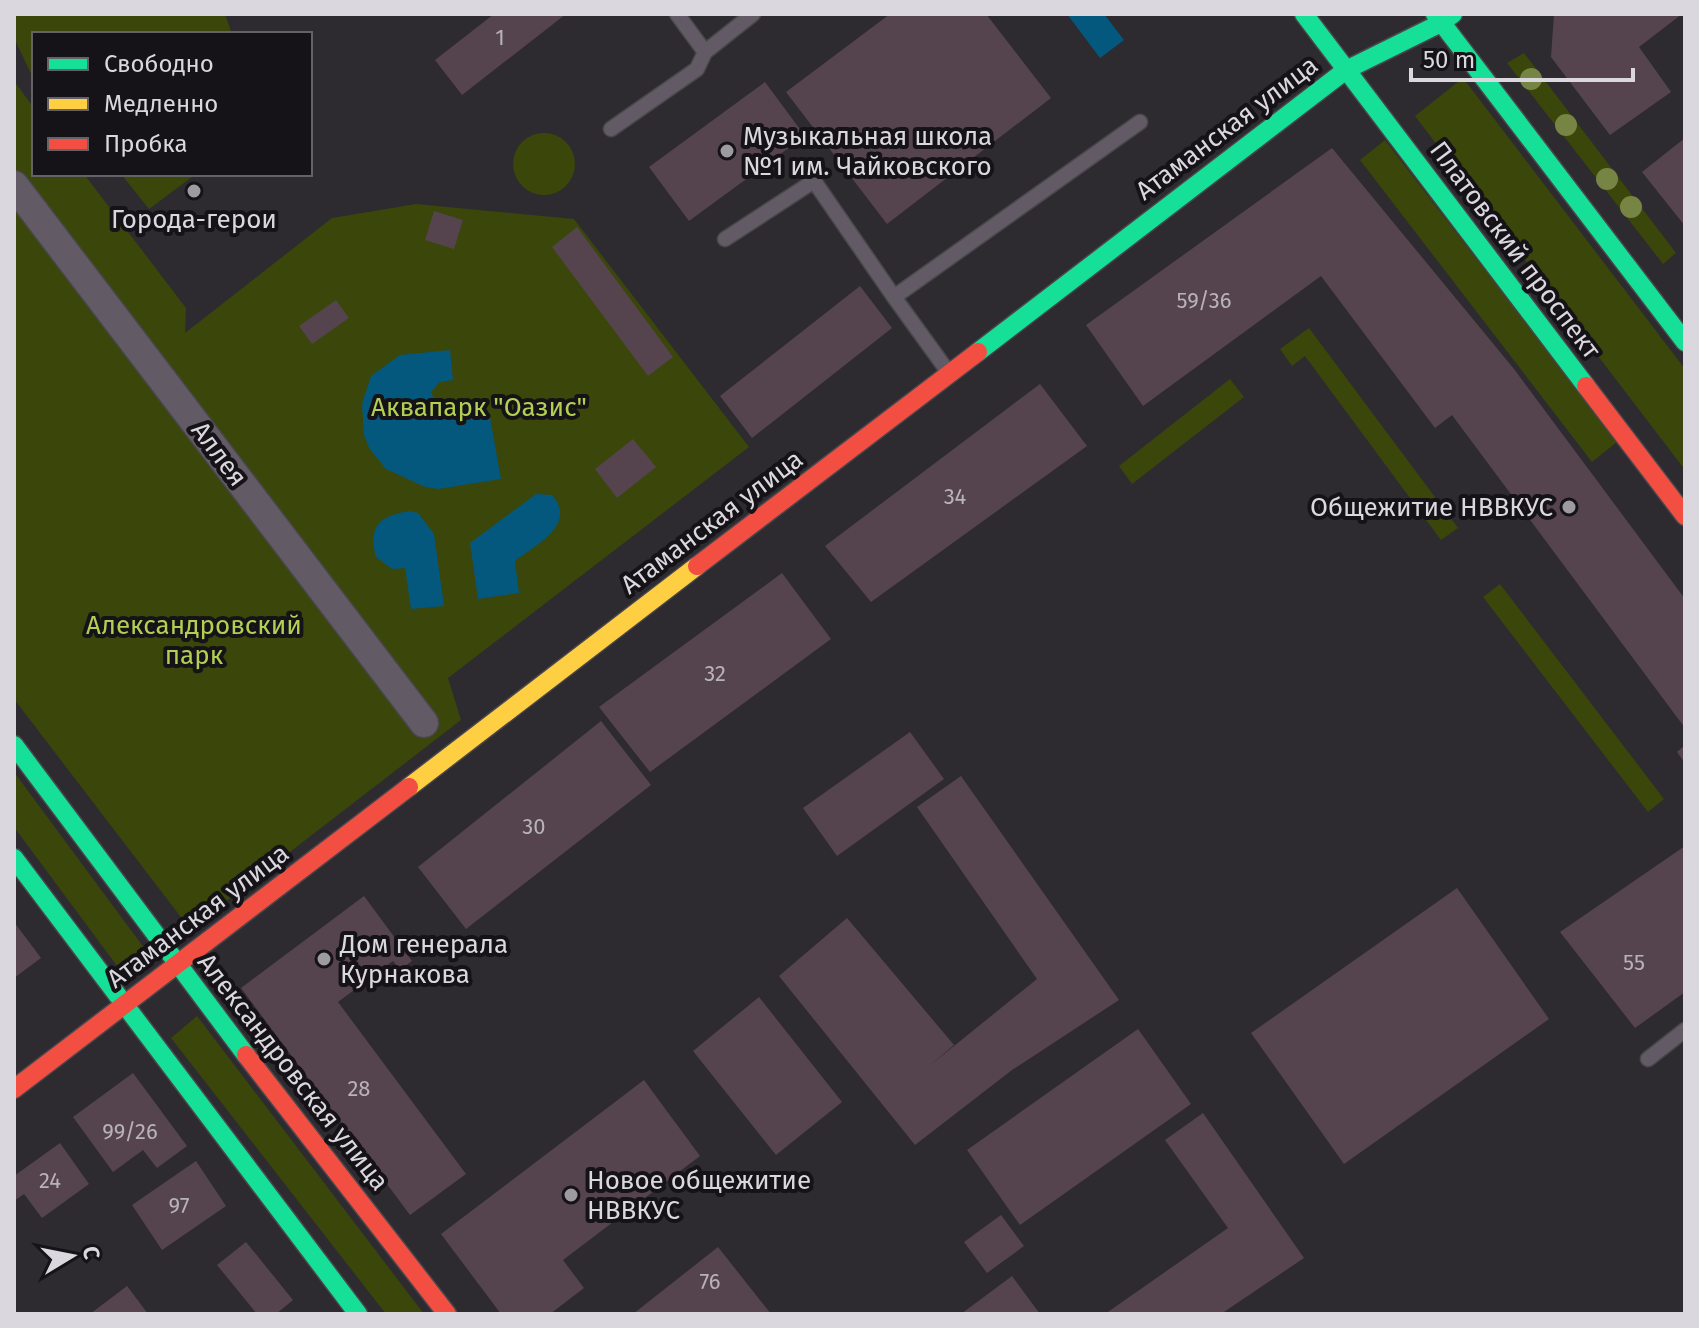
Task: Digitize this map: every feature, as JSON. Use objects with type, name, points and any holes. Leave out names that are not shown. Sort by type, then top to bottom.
[{"type":"street","name":"Платовский проспект","points":[[1304,14],[1685,516]]},
{"type":"street","name":"Атаманская улица","points":[[14,1089],[1346,70],[1443,17]]},
{"type":"street","points":[[1443,17],[1685,342]]},
{"type":"street","name":"Аллея","points":[[14,185],[424,723]]},
{"type":"street","name":"Александровская улица","points":[[14,745],[177,965],[447,1314]]},
{"type":"street","points":[[14,858],[358,1314]]},
{"type":"lane","points":[[677,14],[705,52]]},
{"type":"lane","points":[[611,129],[697,69],[705,52],[753,14]]},
{"type":"lane","points":[[894,297],[1140,122]]},
{"type":"lane","points":[[725,239],[814,181],[949,374]]},
{"type":"lane","points":[[1648,1059],[1685,1030]]},
{"type":"green space","points":[[14,14],[225,14],[231,32],[32,32],[32,76],[14,38]]},
{"type":"green space","points":[[1524,53],[1676,253],[1663,264],[1507,63]]},
{"type":"green space","points":[[1463,78],[1685,369],[1685,470],[1415,116]]},
{"type":"green space","points":[[14,81],[32,105],[32,176],[86,176],[186,308],[185,333],[332,218],[416,204],[574,219],[749,447],[448,678],[461,720],[190,929],[14,699]]},
{"type":"green space","points":[[538,133],[550,133],[566,142],[573,152],[573,176],[566,186],[550,195],[538,195],[518,181],[513,170],[513,158],[527,138]]},
{"type":"green space","points":[[1385,140],[1617,442],[1592,462],[1360,160]]},
{"type":"green space","points":[[123,176],[193,176],[149,209]]},
{"type":"green space","points":[[1309,328],[1458,528],[1441,540],[1305,356],[1292,366],[1280,349]]},
{"type":"green space","points":[[1230,379],[1244,397],[1132,484],[1119,466]]},
{"type":"green space","points":[[1500,584],[1664,799],[1648,812],[1483,597]]},
{"type":"green space","points":[[14,772],[153,960],[126,978],[14,827]]},
{"type":"green space","points":[[197,1016],[424,1314],[386,1314],[171,1038]]},
{"type":"water","points":[[1067,14],[1104,14],[1124,40],[1100,58]]},
{"type":"water","points":[[450,350],[453,380],[440,382],[431,392],[439,404],[458,407],[480,403],[489,412],[501,479],[438,489],[425,487],[386,469],[369,448],[364,435],[362,404],[371,376],[400,355]]},
{"type":"water","points":[[536,494],[552,495],[559,506],[560,515],[551,533],[515,561],[519,593],[478,599],[470,543]]},
{"type":"water","points":[[409,511],[418,513],[434,534],[444,606],[411,609],[405,568],[392,569],[376,557],[374,537],[378,524],[390,516]]},
{"type":"building","points":[[494,14],[566,14],[462,95],[435,60]]},
{"type":"building","points":[[890,14],[986,14],[1051,98],[887,224],[786,92]]},
{"type":"building","points":[[1554,14],[1682,14],[1639,47],[1671,92],[1610,135],[1551,57]]},
{"type":"building","name":"Музыкальная школа №1 им. Чайковского","points":[[765,82],[805,136],[689,221],[649,167]]},
{"type":"building","points":[[1685,138],[1685,226],[1642,172]]},
{"type":"building","points":[[1332,148],[1514,369],[1685,599],[1685,728],[1452,415],[1435,428],[1321,276],[1143,406],[1086,325]]},
{"type":"building","points":[[434,211],[463,220],[454,249],[425,240]]},
{"type":"building","points":[[577,227],[673,357],[648,376],[552,247]]},
{"type":"building","points":[[860,286],[892,328],[752,438],[720,396]]},
{"type":"building","points":[[336,300],[349,318],[312,344],[299,326]]},
{"type":"building","points":[[1040,384],[1087,446],[871,602],[825,546]]},
{"type":"building","points":[[633,439],[656,467],[617,498],[595,469]]},
{"type":"building","points":[[782,573],[831,639],[650,772],[599,707]]},
{"type":"building","points":[[601,721],[651,785],[466,929],[418,867]]},
{"type":"building","points":[[910,732],[944,779],[837,856],[803,808]]},
{"type":"building","points":[[1685,745],[1685,763],[1677,752]]},
{"type":"building","points":[[961,776],[1119,1000],[1012,1070],[915,1145],[779,976],[847,918],[954,1045],[928,1067],[1037,979],[917,807]]},
{"type":"building","points":[[1685,846],[1685,992],[1635,1028],[1560,932]]},
{"type":"building","points":[[1457,888],[1549,1019],[1344,1164],[1251,1033]]},
{"type":"building","points":[[364,896],[412,961],[400,970],[393,961],[338,1002],[466,1174],[410,1215],[241,988]]},
{"type":"building","points":[[14,922],[41,958],[14,978]]},
{"type":"building","points":[[759,997],[842,1102],[776,1155],[693,1051]]},
{"type":"building","points":[[1138,1029],[1191,1104],[1020,1225],[967,1150]]},
{"type":"building","points":[[133,1073],[187,1146],[157,1168],[143,1150],[113,1172],[73,1117]]},
{"type":"building","name":"Новое общежитие НВВКУС","points":[[644,1080],[700,1156],[563,1260],[584,1288],[550,1314],[501,1314],[441,1234]]},
{"type":"building","points":[[1203,1113],[1304,1258],[1221,1314],[1105,1314],[1228,1228],[1165,1140]]},
{"type":"building","points":[[60,1143],[89,1184],[42,1218],[24,1194],[14,1201],[14,1176]]},
{"type":"building","points":[[196,1161],[226,1206],[162,1250],[132,1205]]},
{"type":"building","points":[[1001,1215],[1024,1246],[987,1273],[964,1242]]},
{"type":"building","points":[[246,1242],[293,1300],[276,1314],[257,1314],[217,1265]]},
{"type":"building","points":[[718,1247],[771,1314],[633,1314]]},
{"type":"building","points":[[1012,1276],[1040,1314],[961,1314]]},
{"type":"building","points":[[127,1286],[148,1314],[90,1314]]},
{"type":"traffic: fast","points":[[1304,14],[1586,386]]},
{"type":"traffic: fast","points":[[1435,14],[1685,342]]},
{"type":"traffic: fast","points":[[978,352],[1346,70],[1441,23],[1453,14]]},
{"type":"traffic: fast","points":[[14,745],[246,1055]]},
{"type":"traffic: fast","points":[[14,858],[358,1314]]},
{"type":"traffic: slow","points":[[409,787],[697,566]]},
{"type":"traffic: jam","points":[[697,566],[978,352]]},
{"type":"traffic: jam","points":[[1586,386],[1685,516]]},
{"type":"traffic: jam","points":[[14,1089],[409,787]]},
{"type":"traffic: jam","points":[[246,1055],[447,1314]]},
{"type":"place","name":"Музыкальная школа №1 им. Чайковского","points":[[727,151]]},
{"type":"place","name":"Города-герои","points":[[194,191]]},
{"type":"place","name":"Общежитие НВВКУС","points":[[1569,507]]},
{"type":"place","name":"Дом генерала Курнакова","points":[[324,959]]},
{"type":"place","name":"Новое общежитие НВВКУС","points":[[571,1195]]},
{"type":"park label","name":"Аквапарк \"Оазис\"","points":[[479,407]]},
{"type":"park label","name":"Александровский парк","points":[[194,640]]}]
